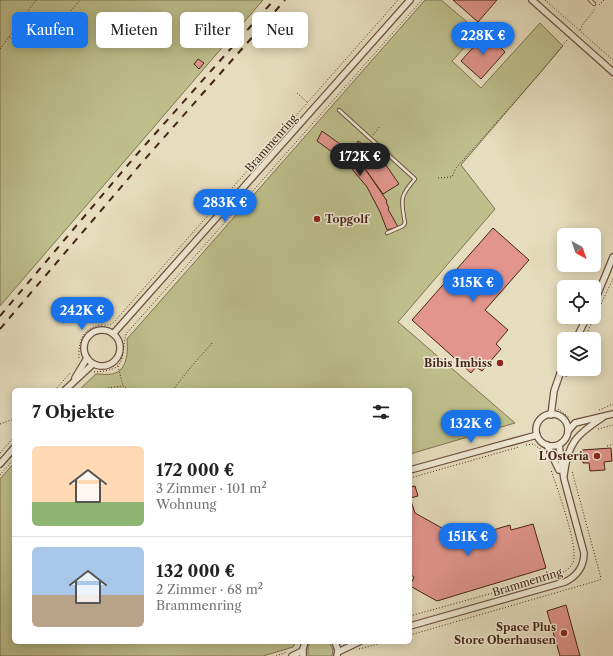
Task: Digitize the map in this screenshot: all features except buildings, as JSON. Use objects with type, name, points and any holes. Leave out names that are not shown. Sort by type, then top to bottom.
[{"type":"street","name":"Brammenring","points":[[113,334],[410,0]]},
{"type":"street","points":[[532,0],[613,72]]},
{"type":"street","points":[[601,286],[613,257]]},
{"type":"street","points":[[100,330],[113,334],[120,345],[118,355],[113,362],[108,365],[98,366],[93,364],[84,352],[85,345],[91,334],[100,330]]},
{"type":"street","points":[[73,381],[87,358]]},
{"type":"street","points":[[67,388],[93,364]]},
{"type":"street","points":[[550,415],[554,391],[559,376]]},
{"type":"street","name":"Brammenring","points":[[412,625],[565,582],[575,575],[582,565],[584,553],[564,479],[559,445],[565,439],[568,431],[576,423],[602,418],[613,414]]},
{"type":"street","points":[[412,469],[537,435],[537,428],[540,421],[550,415],[563,419],[567,425],[568,431]]},
{"type":"street","name":"Brammenring","points":[[564,479],[567,457],[572,442],[583,431],[602,418]]},
{"type":"street","name":"Brammenring","points":[[537,435],[541,441],[548,445],[564,479]]},
{"type":"street","points":[[548,445],[559,445]]},
{"type":"street","points":[[0,464],[12,450]]},
{"type":"street","points":[[292,656],[303,654],[305,644]]},
{"type":"street","points":[[336,644],[338,654],[356,644]]},
{"type":"lane","points":[[590,0],[594,4]]},
{"type":"lane","points":[[339,110],[415,179],[402,195],[402,210],[405,222],[403,226],[387,233]]},
{"type":"path","points":[[0,49],[36,0]]},
{"type":"path","points":[[9,37],[19,43],[26,44],[33,42],[50,31],[80,0]]},
{"type":"path","points":[[79,360],[79,343],[86,331],[93,327],[111,325],[114,322],[398,0]]},
{"type":"path","points":[[90,374],[110,371],[118,366],[124,357],[126,334],[422,0]]},
{"type":"path","points":[[545,0],[613,60]]},
{"type":"path","points":[[580,31],[583,24],[604,0]]},
{"type":"path","points":[[438,178],[452,177],[456,168],[541,72],[571,35]]},
{"type":"path","points":[[297,93],[308,102]]},
{"type":"path","points":[[369,138],[380,126]]},
{"type":"path","points":[[587,332],[613,279]]},
{"type":"path","points":[[175,388],[190,368],[214,342]]},
{"type":"path","points":[[118,366],[123,386]]},
{"type":"path","points":[[57,388],[72,371]]},
{"type":"path","points":[[564,382],[566,376]]},
{"type":"path","points":[[108,388],[123,386],[126,388]]},
{"type":"path","points":[[0,424],[12,420]]},
{"type":"path","points":[[595,430],[613,425]]},
{"type":"path","points":[[0,453],[12,439]]},
{"type":"path","points":[[526,445],[533,444],[545,453]]},
{"type":"path","points":[[607,446],[613,444]]},
{"type":"path","points":[[412,477],[519,447]]},
{"type":"path","points":[[0,475],[12,461]]},
{"type":"path","points":[[412,615],[554,576],[565,572],[571,566],[574,551],[550,465]]},
{"type":"path","points":[[412,634],[567,591],[600,580],[601,578],[571,470]]},
{"type":"path","points":[[356,650],[378,644]]},
{"type":"green space","points":[[0,0],[263,0],[244,22],[244,12],[180,12],[180,48],[222,48],[0,306]]},
{"type":"green space","points":[[425,0],[441,0],[479,32],[452,61],[481,88],[540,23],[563,46],[461,165],[495,209],[398,322],[515,423],[412,453],[412,388],[81,388],[96,374],[112,374],[121,369],[127,355],[127,339]]},
{"type":"green space","points":[[12,465],[12,644],[295,644],[293,647],[263,656],[0,656],[0,479]]},
{"type":"green space","points":[[310,644],[330,644],[333,650],[332,656],[308,656],[308,646]]},
{"type":"railway","points":[[0,316],[138,153],[274,0]]},
{"type":"railway","points":[[0,329],[145,159],[285,0]]},
{"type":"place","name":"Topgolf","points":[[317,219]]},
{"type":"place","name":"Bibis Imbiss","points":[[500,363]]},
{"type":"place","name":"L'Osteria","points":[[597,456]]},
{"type":"place","name":"Space Plus Store Oberhausen","points":[[564,633]]}]
